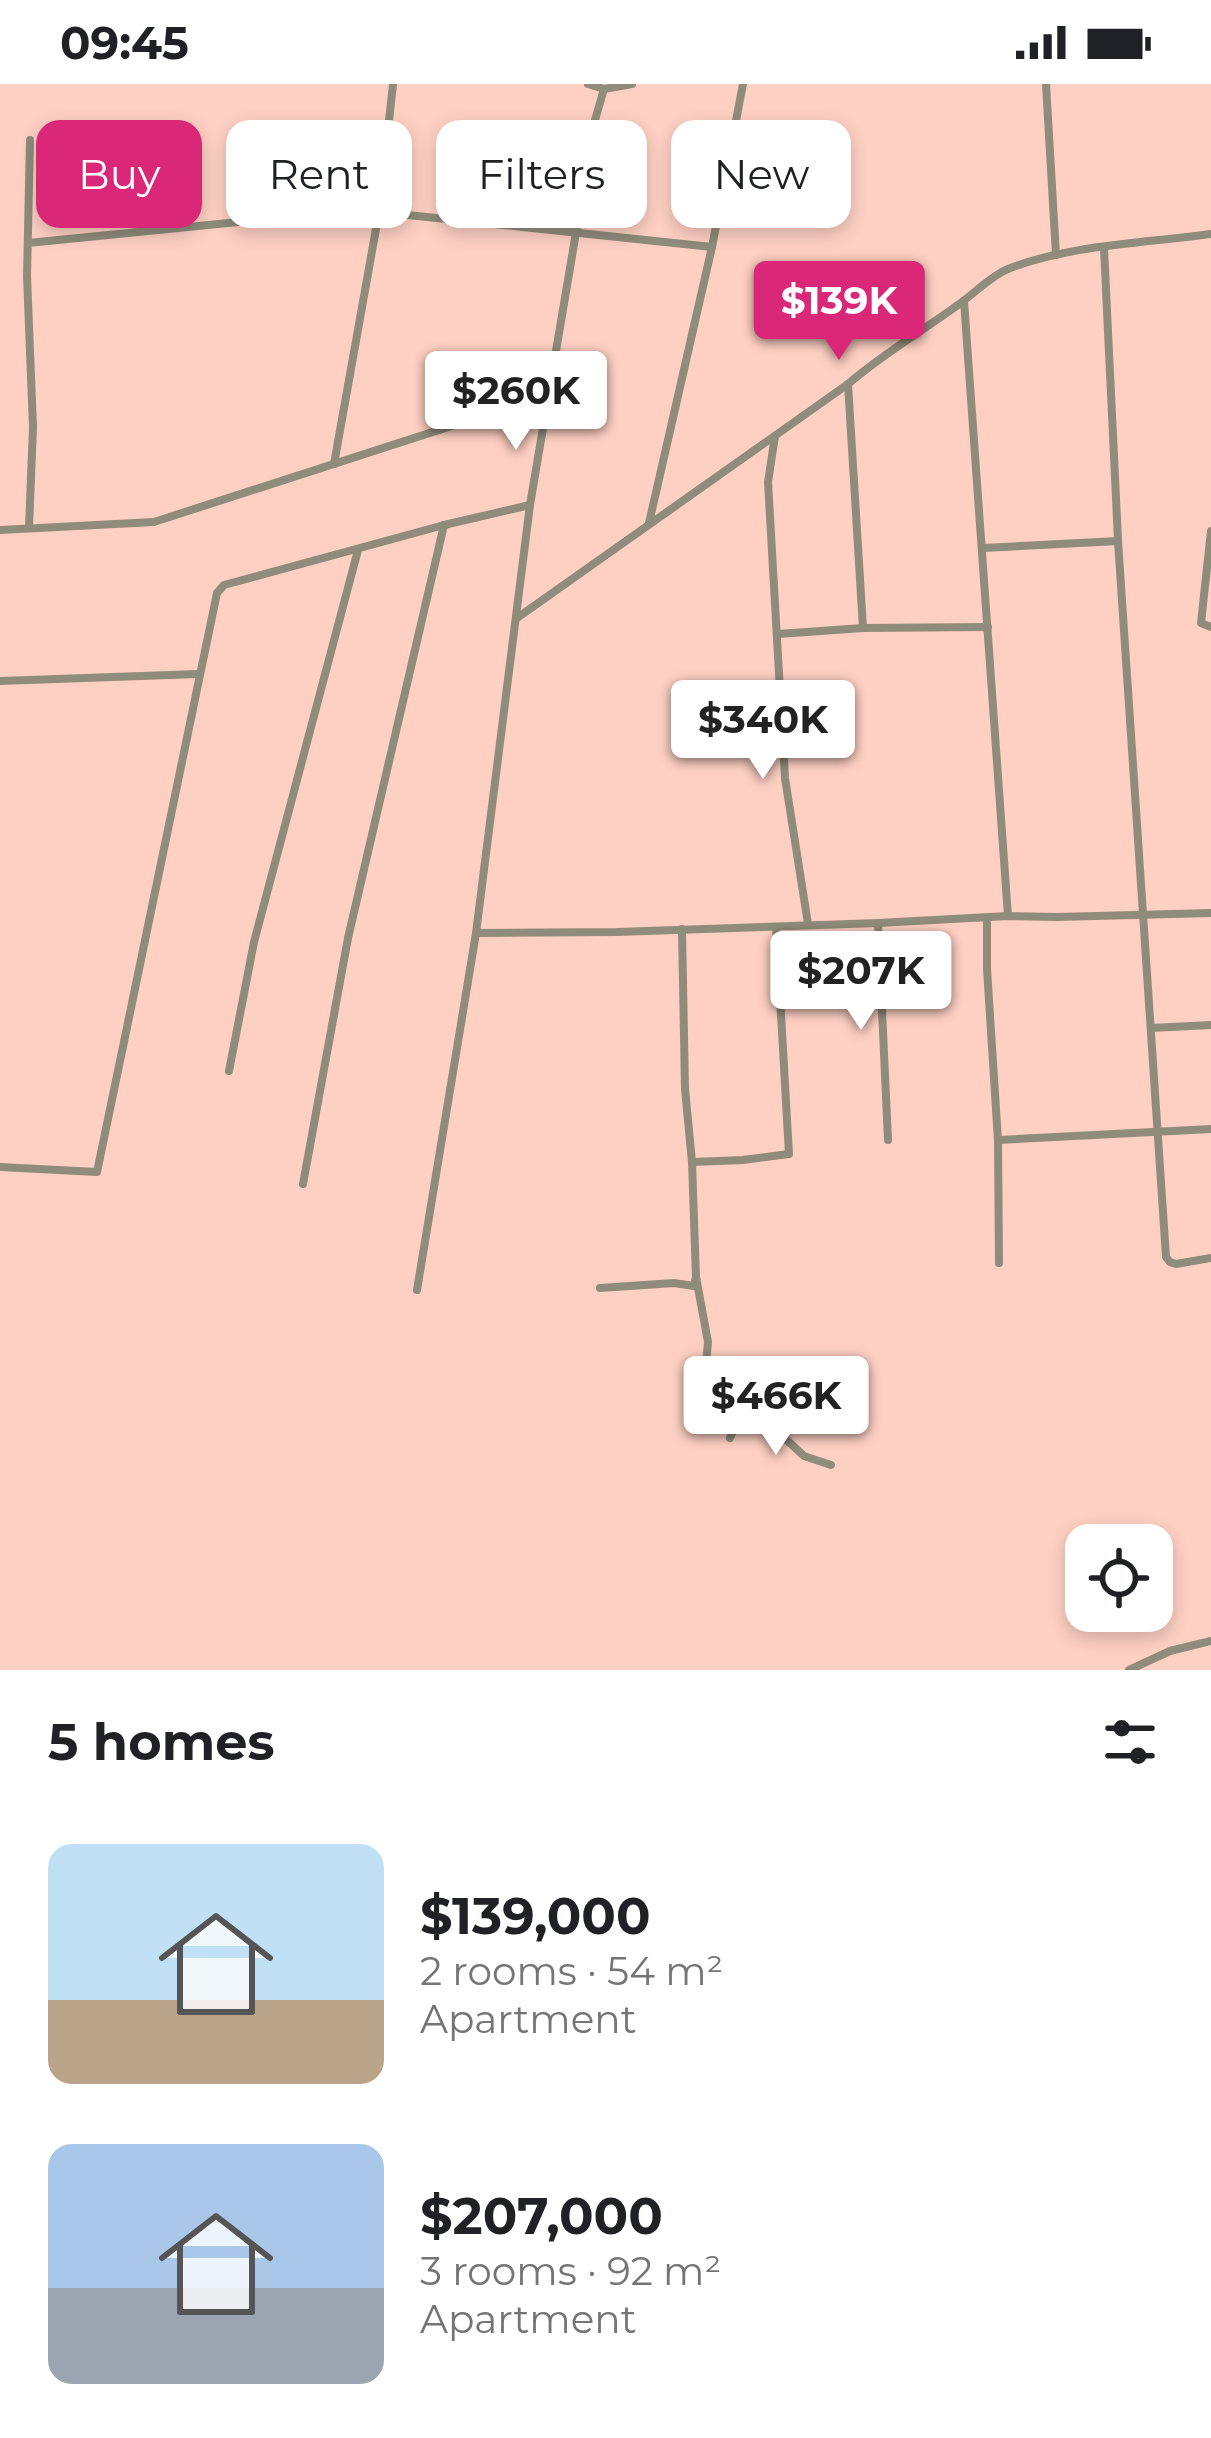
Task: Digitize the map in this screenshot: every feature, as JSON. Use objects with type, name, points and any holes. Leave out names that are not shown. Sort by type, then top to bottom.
[{"type":"street","points":[[389,120],[393,84]]},
{"type":"street","points":[[588,84],[604,89],[632,84]]},
{"type":"street","points":[[649,525],[712,247],[743,84]]},
{"type":"street","points":[[1046,84],[1056,255]]},
{"type":"street","points":[[417,1290],[476,933],[530,505],[604,89]]},
{"type":"street","points":[[29,529],[33,427],[30,140]]},
{"type":"street","points":[[412,215],[712,247]]},
{"type":"street","points":[[28,243],[226,223]]},
{"type":"street","points":[[334,464],[376,228]]},
{"type":"street","points":[[517,618],[1008,269],[1056,255],[1211,234]]},
{"type":"street","points":[[1104,248],[1118,541],[1166,1257],[1176,1264],[1211,1258]]},
{"type":"street","points":[[964,301],[1008,916]]},
{"type":"street","points":[[848,384],[863,628]]},
{"type":"street","points":[[0,530],[154,522],[516,405],[546,407]]},
{"type":"street","points":[[775,435],[768,482],[785,778],[808,924]]},
{"type":"street","points":[[0,1167],[97,1172],[217,593],[224,585],[530,505]]},
{"type":"street","points":[[303,1184],[348,938],[444,525]]},
{"type":"street","points":[[1211,531],[1201,623],[1211,627]]},
{"type":"street","points":[[983,548],[1118,541]]},
{"type":"street","points":[[229,1071],[254,942],[358,549]]},
{"type":"street","points":[[778,634],[988,627]]},
{"type":"street","points":[[0,683],[198,674]]},
{"type":"street","points":[[476,933],[1211,913]]},
{"type":"street","points":[[987,918],[999,1263]]},
{"type":"street","points":[[878,923],[888,1140]]},
{"type":"street","points":[[692,1162],[789,1154],[776,927]]},
{"type":"street","points":[[682,929],[696,1277],[708,1342],[704,1387],[711,1399],[778,1432],[804,1456],[831,1465]]},
{"type":"street","points":[[1151,1028],[1211,1025]]},
{"type":"street","points":[[998,1140],[1211,1129]]},
{"type":"street","points":[[600,1288],[674,1282],[694,1286],[696,1277]]},
{"type":"street","points":[[730,1438],[736,1411]]},
{"type":"street","points":[[1129,1670],[1170,1651],[1211,1641]]}]
